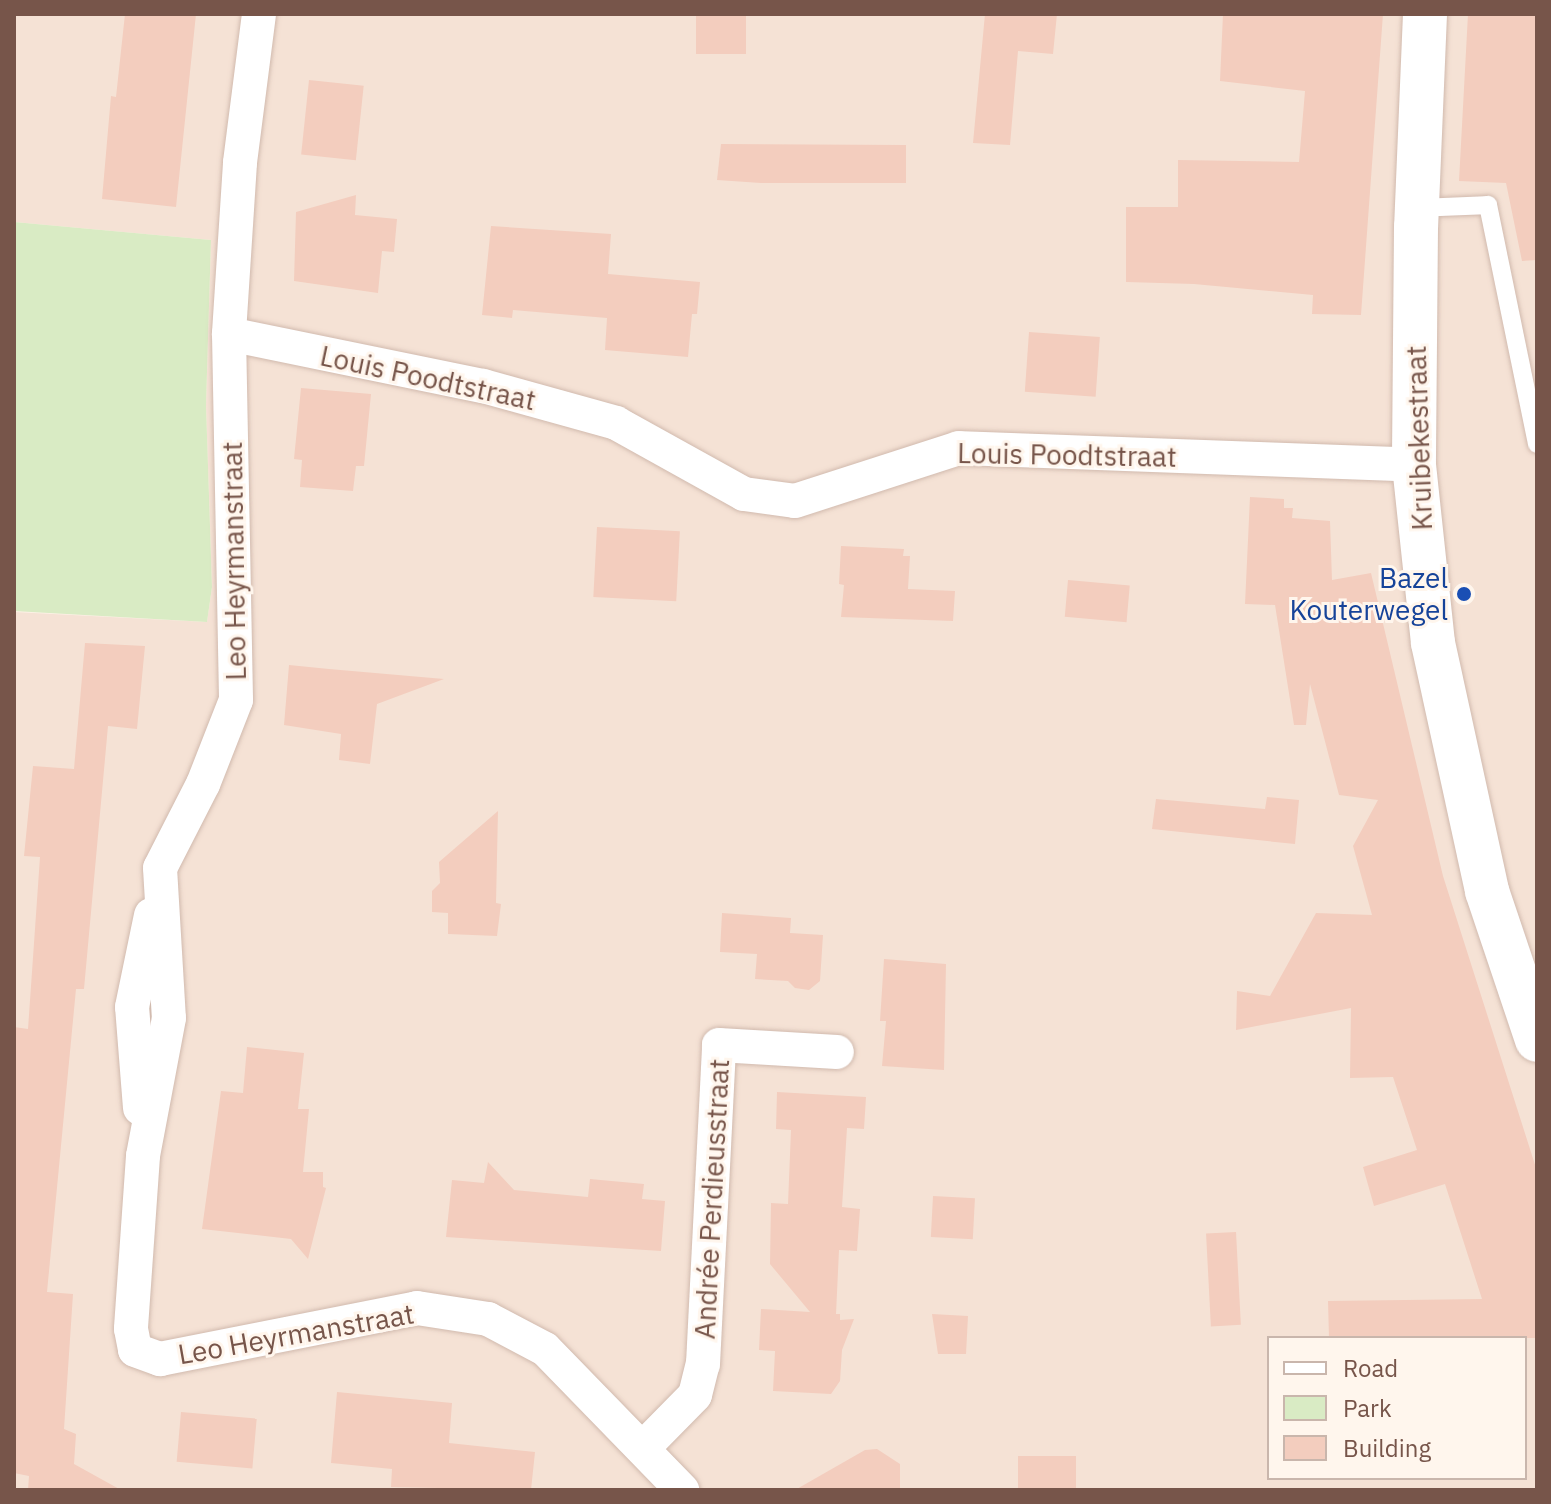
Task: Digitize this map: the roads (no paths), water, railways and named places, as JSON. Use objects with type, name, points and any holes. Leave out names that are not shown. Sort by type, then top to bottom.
[{"type":"main road","name":"Kruibekestraat","points":[[1425,14],[1417,208],[1414,465],[1436,658],[1487,891],[1537,1040]]},
{"type":"street","name":"Leo Heyrmanstraat","points":[[259,14],[240,163],[229,334],[236,700],[203,784],[160,868],[169,1018],[143,1156],[131,1329],[135,1350],[160,1359],[417,1308],[488,1319],[545,1349],[682,1490]]},
{"type":"street","name":"Louis Poodtstraat","points":[[229,334],[483,386],[616,423],[744,494],[795,501],[959,448],[1414,465]]},
{"type":"street","name":"Andrée Perdieusstraat","points":[[643,1448],[695,1395],[703,1364],[719,1045],[837,1052]]},
{"type":"lane","points":[[1417,208],[1488,205],[1537,444]]},
{"type":"place","name":"Bazel Kouterwegel","points":[[1464,594]]}]
